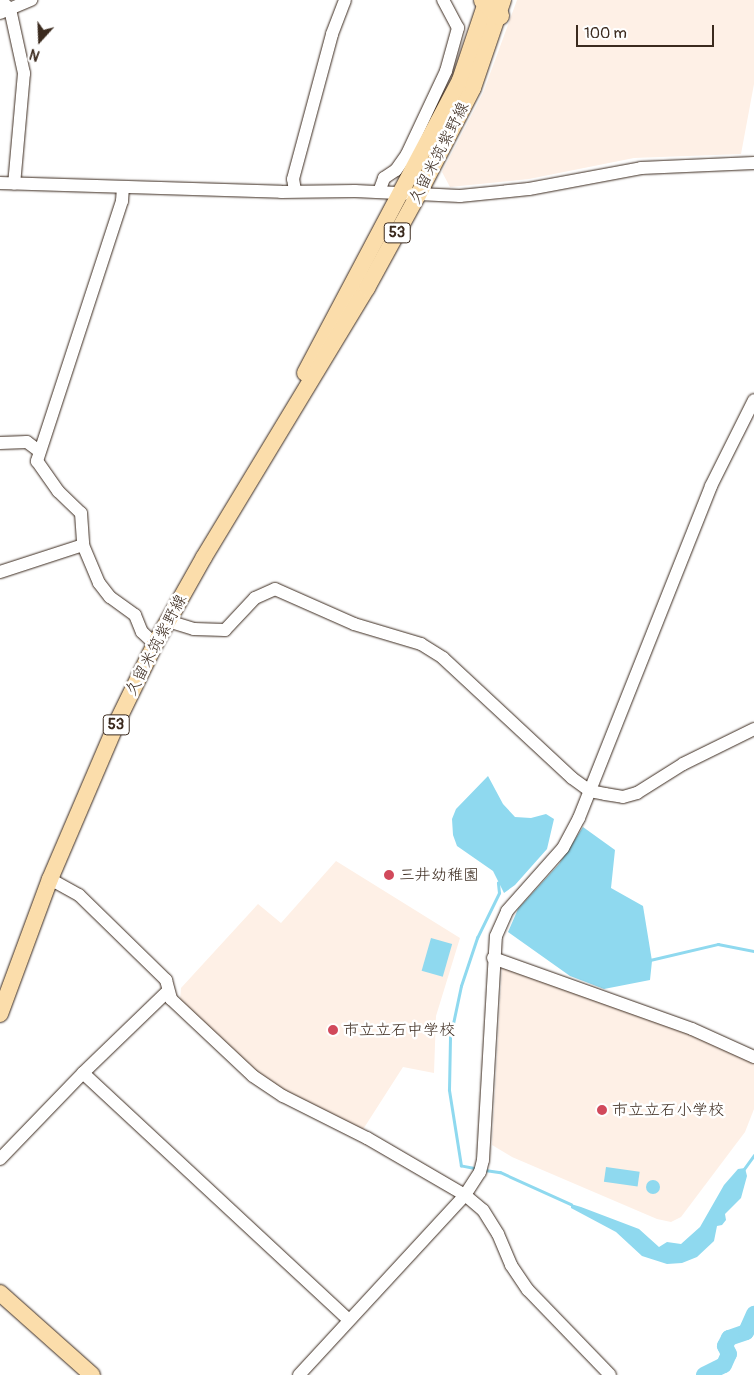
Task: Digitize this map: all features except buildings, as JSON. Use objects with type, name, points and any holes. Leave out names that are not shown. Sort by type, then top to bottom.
[{"type":"main road","name":"久留米筑紫野線","points":[[0,1014],[50,879],[118,720],[155,644],[268,454],[410,194],[473,88],[491,3]]},
{"type":"main road","points":[[0,1292],[92,1375]]},
{"type":"street","points":[[14,184],[24,73],[3,8],[31,0]]},
{"type":"street","points":[[294,191],[293,179],[332,34],[344,0]]},
{"type":"street","points":[[379,192],[384,178],[396,170],[407,154],[446,71],[458,28],[443,0]]},
{"type":"street","points":[[0,183],[410,194],[501,193],[641,168],[754,163]]},
{"type":"street","points":[[123,187],[122,201],[39,451],[39,466],[53,480],[58,491],[81,513],[83,545],[99,583],[110,597],[134,616],[142,632],[155,644]]},
{"type":"street","points":[[298,1375],[465,1195],[480,1172],[483,1160],[493,958],[496,936],[507,911],[563,848],[590,791],[711,486],[754,400]]},
{"type":"street","points":[[0,443],[27,442],[39,451]]},
{"type":"street","points":[[0,572],[83,545]]},
{"type":"street","points":[[168,621],[194,630],[225,630],[255,598],[264,591],[275,589],[354,624],[420,644],[443,658],[572,778],[590,791],[623,797],[637,793],[683,764],[754,728]]},
{"type":"street","points":[[50,879],[79,896],[166,980],[171,999],[253,1076],[465,1195],[492,1222],[510,1265],[528,1290],[610,1375]]},
{"type":"street","points":[[493,958],[692,1029],[754,1057]]},
{"type":"street","points":[[0,1159],[83,1073],[168,991]]},
{"type":"street","points":[[83,1073],[348,1319]]},
{"type":"shaded area","points":[[517,0],[754,0],[754,84],[741,154],[634,158],[529,179],[450,187],[442,172],[483,93]]},
{"type":"shaded area","points":[[336,861],[460,938],[436,1016],[434,1073],[403,1067],[362,1131],[262,1080],[180,1000],[181,988],[258,904],[281,923]]},
{"type":"shaded area","points":[[502,968],[675,1026],[754,1062],[754,1109],[745,1132],[681,1217],[671,1222],[657,1219],[512,1157],[492,1145]]},
{"type":"water","points":[[488,776],[503,804],[515,817],[531,818],[546,814],[554,819],[547,849],[515,885],[504,893],[493,871],[457,846],[453,835],[452,819],[456,809]]},
{"type":"water","points":[[583,827],[615,850],[611,888],[643,906],[652,961],[650,980],[604,989],[570,976],[508,932],[518,909],[559,864]]},
{"type":"water","points":[[431,938],[452,944],[443,977],[422,971]]},
{"type":"water","points":[[606,1167],[640,1172],[638,1187],[604,1182]]},
{"type":"water","points":[[745,1168],[747,1176],[741,1198],[725,1214],[726,1220],[722,1225],[717,1226],[714,1241],[697,1257],[682,1263],[667,1264],[642,1256],[616,1232],[571,1208],[571,1204],[639,1229],[659,1247],[667,1242],[681,1244],[700,1227],[724,1185],[738,1169]]},
{"type":"water","points":[[653,1180],[658,1182],[660,1187],[658,1192],[653,1194],[648,1192],[646,1187],[648,1182]]},
{"type":"waterway","points":[[477,1169],[461,1166],[449,1090],[450,1038],[461,986],[477,938],[499,893],[498,883]]},
{"type":"waterway","points":[[650,960],[718,944],[754,951]]},
{"type":"waterway","points":[[744,1169],[754,1155]]},
{"type":"waterway","points":[[485,1170],[500,1172],[571,1204]]},
{"type":"waterway","points":[[704,1375],[724,1365],[729,1354],[725,1346],[729,1338],[746,1332],[754,1314]]},
{"type":"place","name":"三井幼稚園","points":[[389,875]]},
{"type":"place","name":"市立立石中学校","points":[[333,1030]]},
{"type":"place","name":"市立立石小学校","points":[[602,1110]]}]
